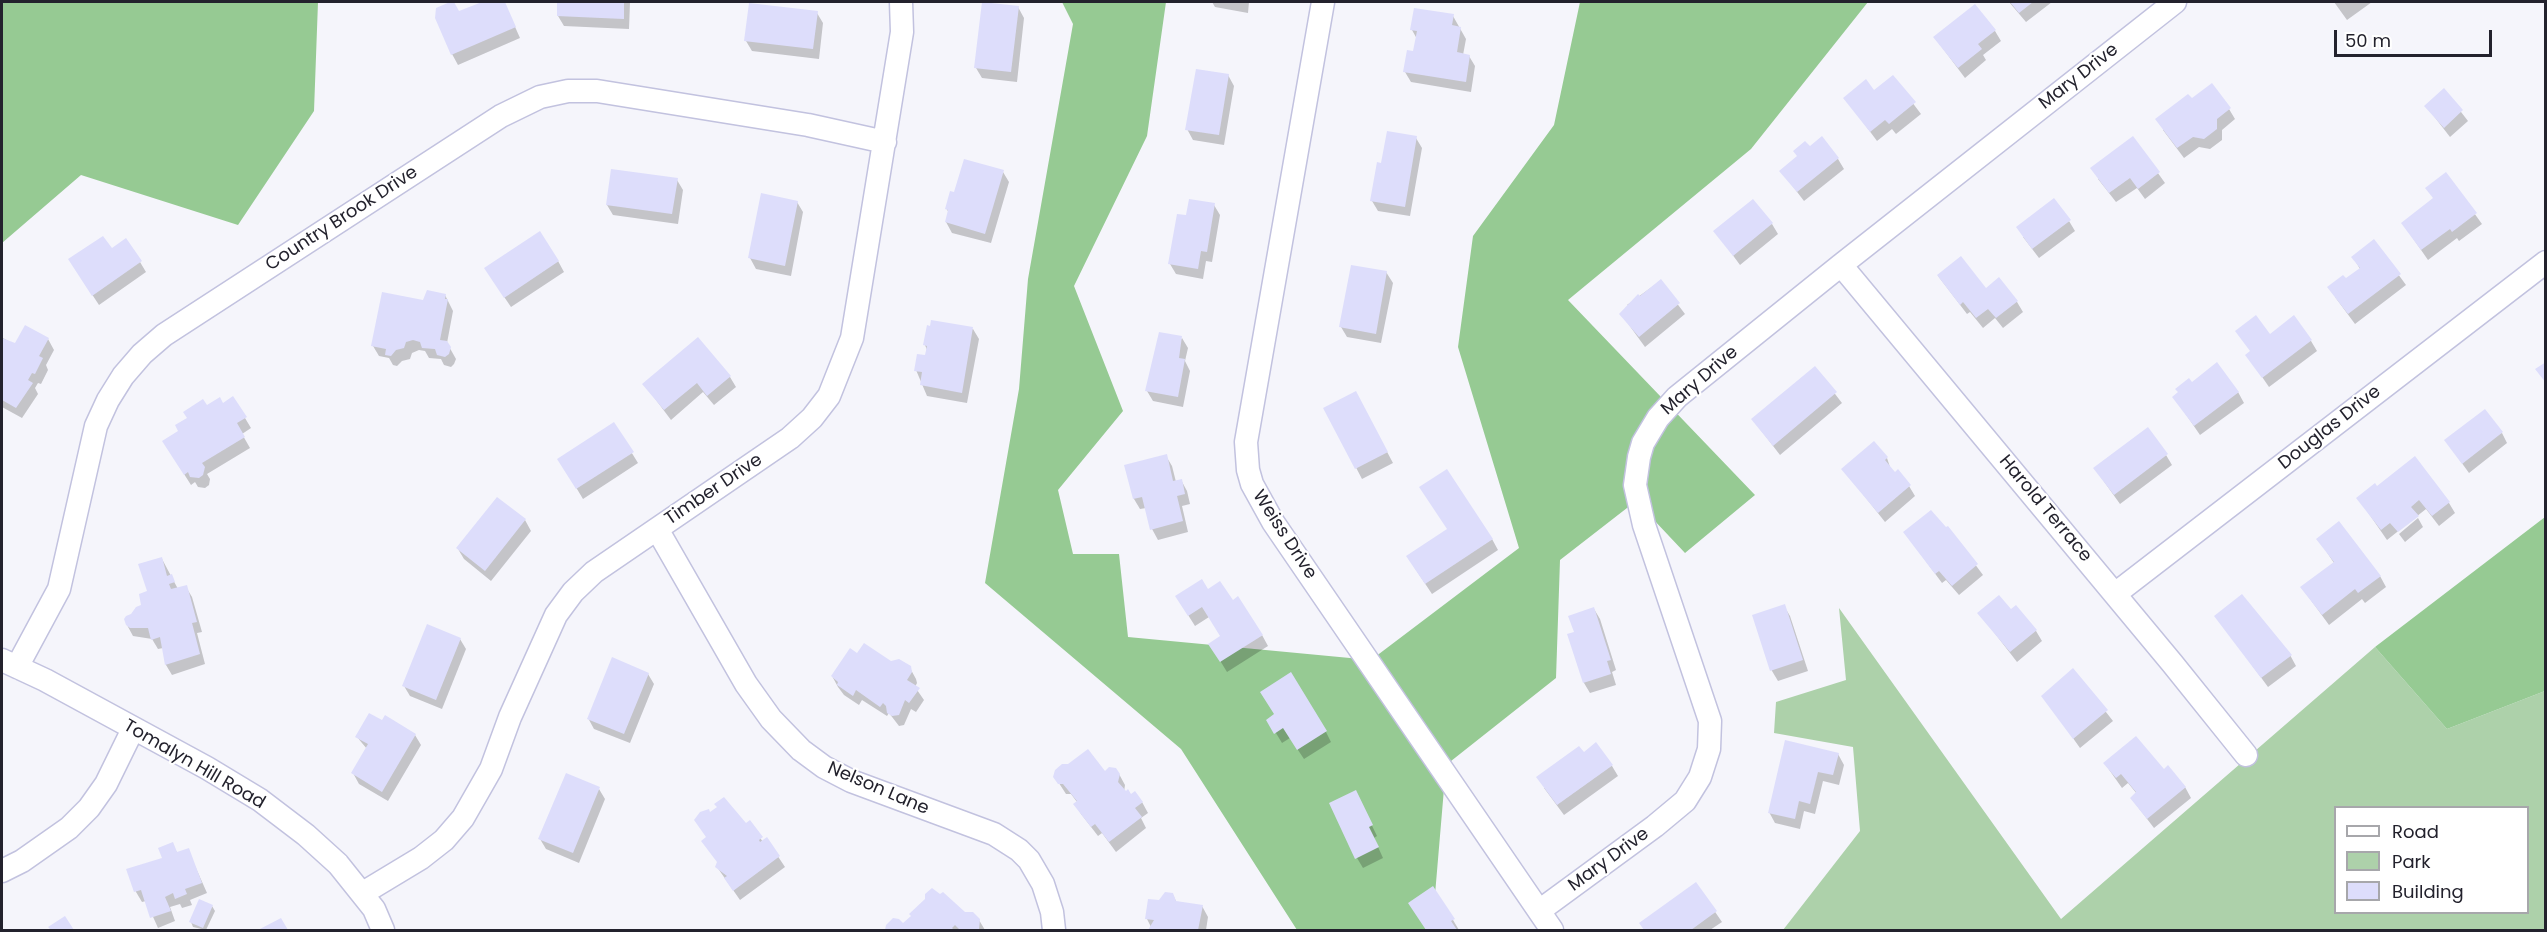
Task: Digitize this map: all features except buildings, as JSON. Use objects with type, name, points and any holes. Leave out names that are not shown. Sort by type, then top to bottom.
[{"type":"street","name":"Timber Drive","points":[[363,893],[422,858],[444,840],[463,818],[490,769],[510,717],[556,615],[573,592],[594,572],[790,438],[812,418],[829,396],[852,338],[902,32],[901,2]]},
{"type":"street","name":"Weiss Drive","points":[[1323,2],[1246,442],[1248,470],[1252,484],[1273,522],[1552,930]]},
{"type":"street","name":"Mary Drive","points":[[1539,911],[1655,826],[1684,801],[1700,777],[1709,749],[1710,721],[1644,525],[1635,485],[1636,471],[1644,443],[1658,418],[1677,397],[1841,265],[2175,2]]},
{"type":"street","name":"Country Brook Drive","points":[[9,663],[59,589],[96,426],[123,376],[142,354],[164,335],[501,116],[540,97],[568,91],[597,91],[785,121],[885,142]]},
{"type":"street","name":"Douglas Drive","points":[[2115,594],[2546,262]]},
{"type":"street","name":"Harold Terrace","points":[[1841,265],[2246,755]]},
{"type":"street","name":"Nelson Lane","points":[[657,529],[746,684],[771,719],[801,750],[824,767],[851,781],[994,834],[1019,850],[1029,860],[1043,884],[1052,912],[1054,930]]},
{"type":"street","name":"Tomalyn Hill Road","points":[[9,663],[207,768],[260,800],[306,835],[338,864],[374,909],[383,930]]},
{"type":"street","points":[[2,871],[22,861],[69,828],[89,808],[106,784],[133,729]]},
{"type":"green space","points":[[2,2],[318,2],[314,111],[238,225],[81,175],[2,243]]},
{"type":"green space","points":[[1062,2],[1166,2],[1147,136],[1074,286],[1123,411],[1058,490],[1073,554],[1119,554],[1128,637],[1371,660],[1519,548],[1458,347],[1473,236],[1554,125],[1580,2],[1868,2],[1751,149],[1568,300],[1755,495],[1685,553],[1636,501],[1560,560],[1556,678],[1446,765],[1432,930],[1297,930],[1181,749],[985,583],[1019,389],[1028,279],[1073,24]]},
{"type":"green space","points":[[2545,517],[2545,691],[2447,729],[2375,647]]},
{"type":"green space","points":[[1839,608],[2061,919],[2375,647],[2447,729],[2545,691],[2545,930],[1783,930],[1860,831],[1853,747],[1774,733],[1776,702],[1846,680]]}]
